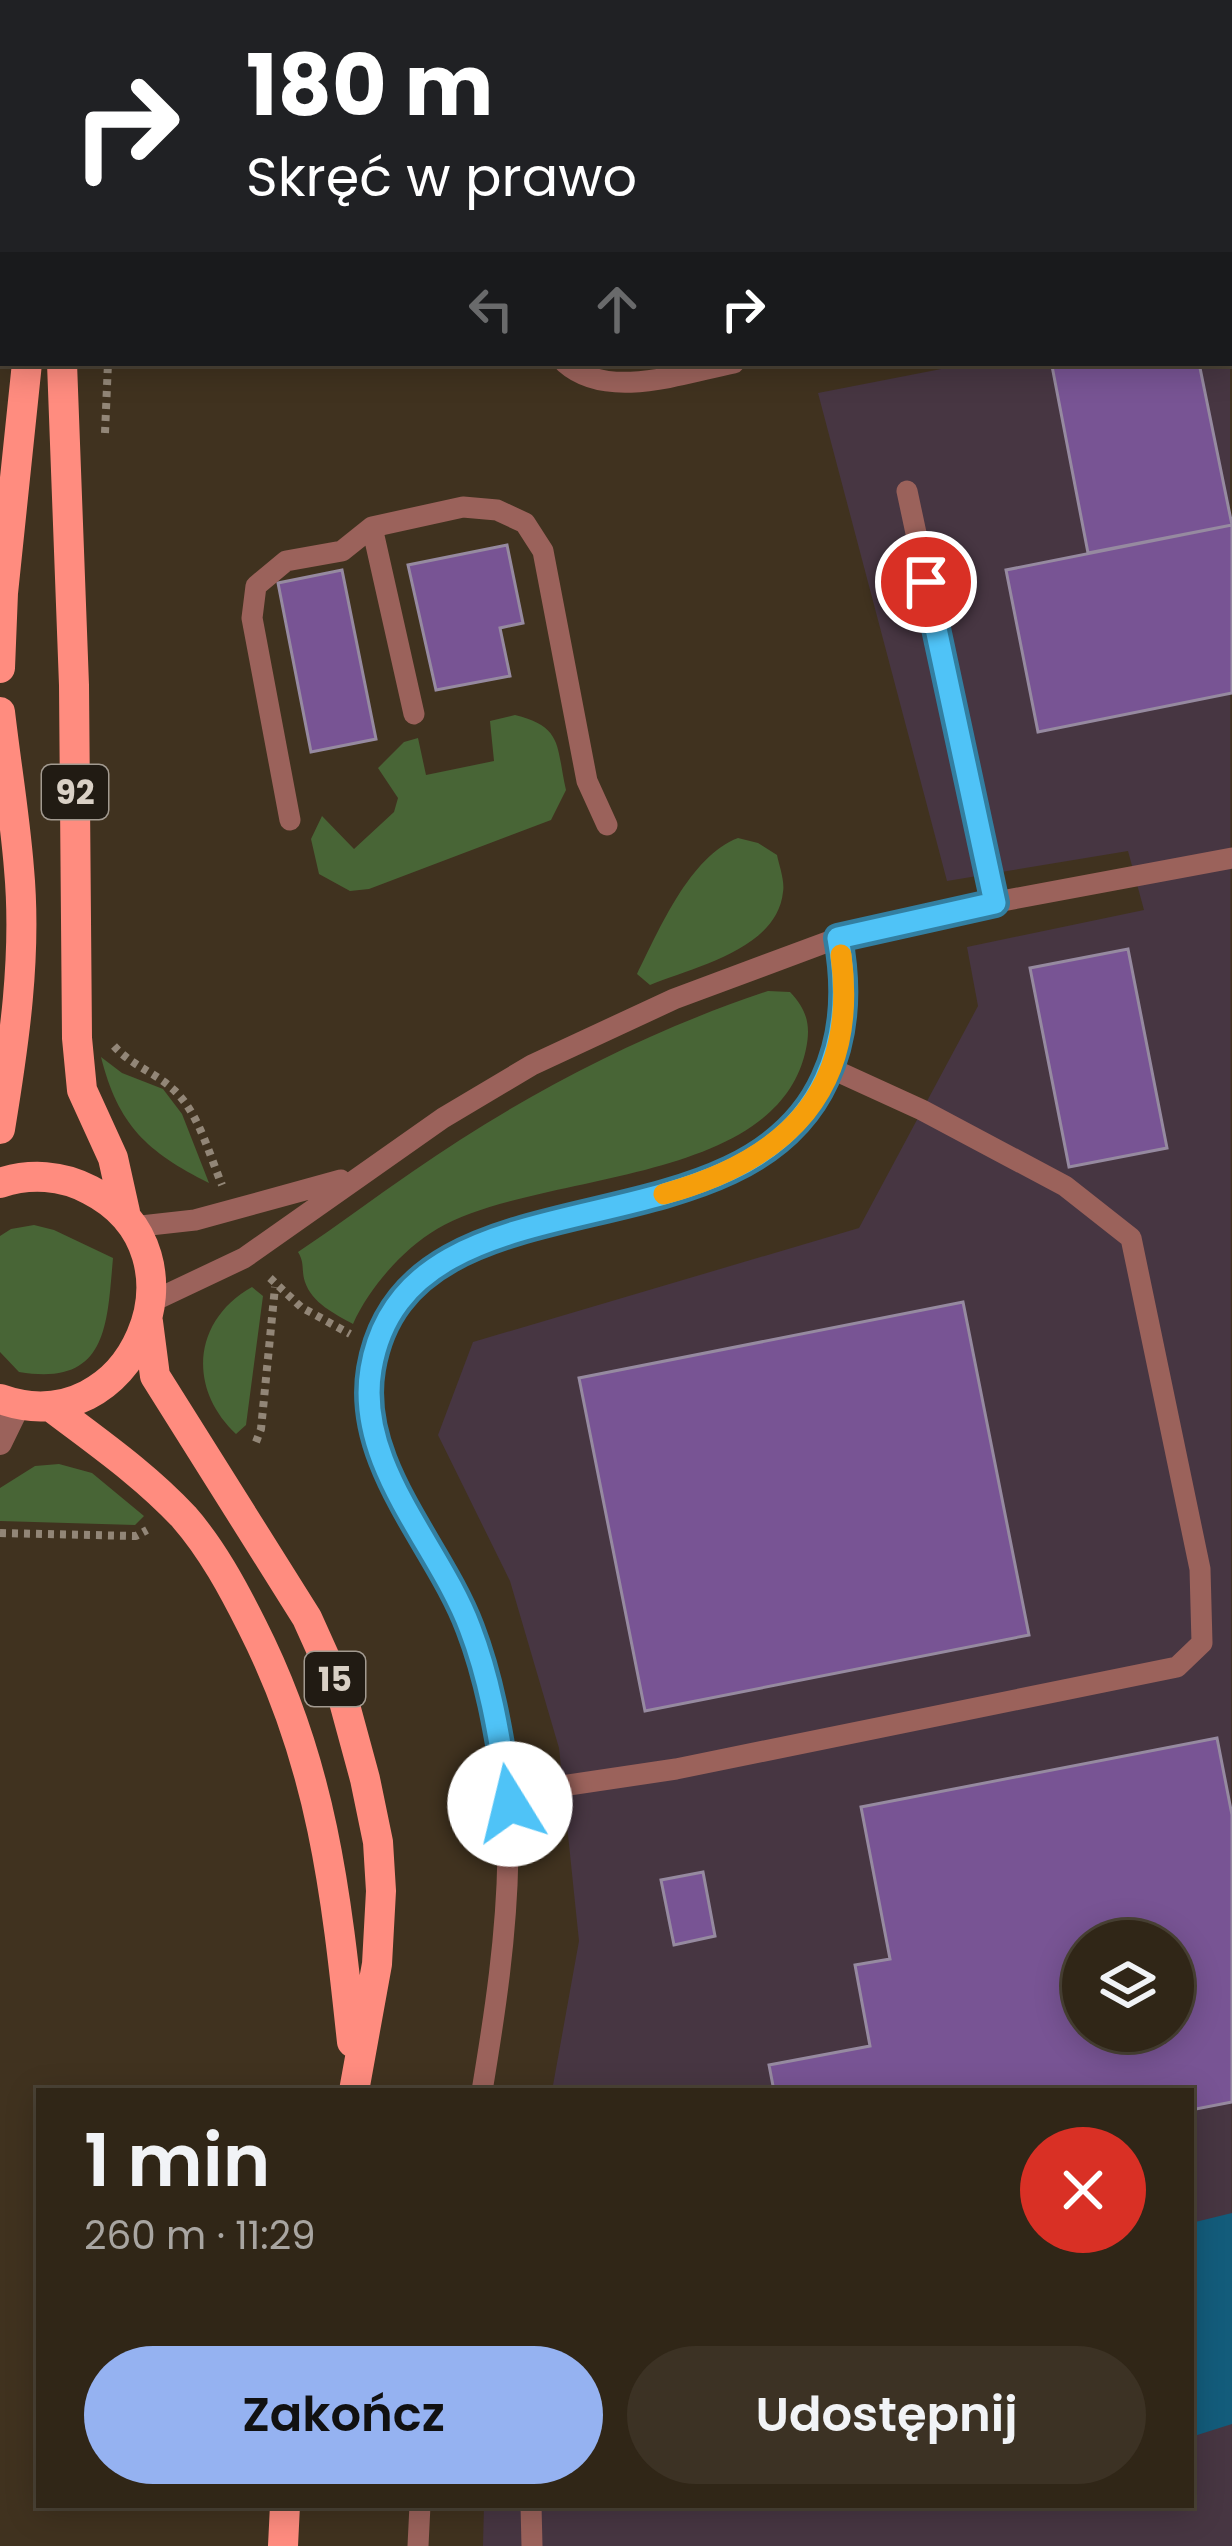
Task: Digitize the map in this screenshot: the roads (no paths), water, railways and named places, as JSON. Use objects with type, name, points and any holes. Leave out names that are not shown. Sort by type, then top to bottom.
[{"type":"main road","points":[[0,668],[3,593],[27,366]]},
{"type":"main road","name":"92","points":[[62,366],[74,685],[77,1038],[82,1090],[113,1158],[129,1220]]},
{"type":"main road","name":"92","points":[[0,712],[20,872],[21,938],[15,1034],[0,1129]]},
{"type":"main road","points":[[0,1183],[31,1176],[79,1184],[129,1220]]},
{"type":"main road","name":"15","points":[[129,1220],[149,1263],[155,1376],[307,1618],[349,1718],[378,1842],[381,1891],[377,1964],[355,2085]]},
{"type":"main road","points":[[9,1402],[50,1406],[93,1392],[127,1363],[150,1312]]},
{"type":"main road","name":"15","points":[[50,1406],[138,1472],[188,1521],[231,1583],[274,1670],[320,1802],[337,1906],[355,2085]]},
{"type":"main road","points":[[284,2546],[285,2508]]},
{"type":"street","points":[[0,1443],[9,1402]]},
{"type":"lane","points":[[568,366],[581,377],[610,382],[718,366]]},
{"type":"lane","points":[[907,491],[995,903]]},
{"type":"lane","points":[[290,820],[252,618],[256,586],[286,560],[342,550],[372,527],[463,507],[497,510],[525,523],[543,551],[587,781],[607,825]]},
{"type":"lane","points":[[372,527],[413,714]]},
{"type":"lane","points":[[150,1312],[244,1258],[443,1118],[532,1065],[674,999],[838,938],[1232,858]]},
{"type":"lane","points":[[482,2088],[508,1915],[507,1787],[496,1713],[470,1625],[385,1463],[378,1440],[370,1373],[377,1344],[399,1300],[458,1252],[494,1237],[691,1186],[756,1158],[787,1136],[815,1100],[840,1034],[845,989],[838,938]]},
{"type":"lane","points":[[507,1787],[562,1786],[676,1768],[1154,1671],[1177,1666],[1202,1643],[1200,1569],[1131,1238],[1065,1186],[922,1110],[830,1068]]},
{"type":"lane","points":[[129,1220],[195,1220],[359,1175]]},
{"type":"lane","points":[[418,2546],[420,2508]]},
{"type":"lane","points":[[531,2508],[532,2546]]},
{"type":"water","points":[[1232,2213],[1232,2424],[1194,2436],[1194,2222]]}]
